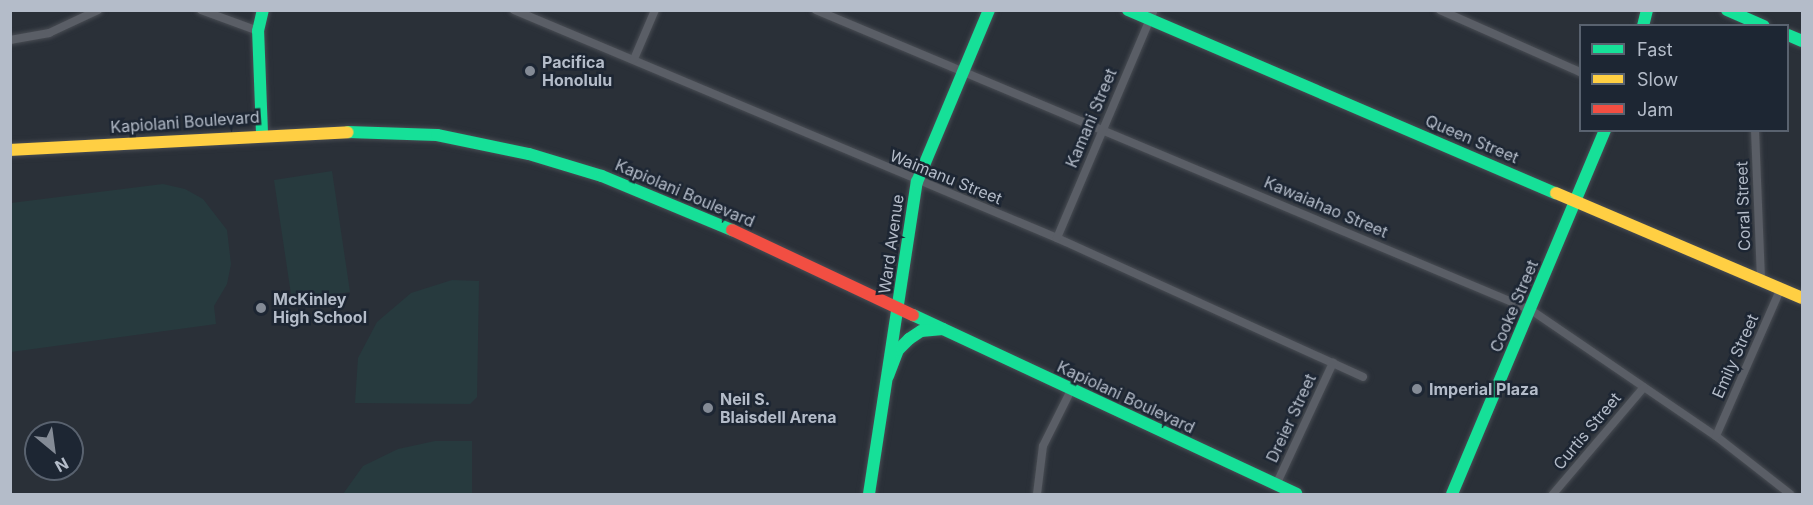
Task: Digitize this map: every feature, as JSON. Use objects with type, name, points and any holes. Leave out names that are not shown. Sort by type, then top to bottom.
[{"type":"main road","points":[[262,133],[258,31],[263,10]]},
{"type":"main road","name":"Ward Avenue","points":[[870,495],[917,182],[989,10]]},
{"type":"main road","name":"Queen Street","points":[[1128,10],[1152,15],[1574,202],[1803,298]]},
{"type":"main road","points":[[1727,10],[1759,24]]},
{"type":"main road","points":[[1789,35],[1803,41]]},
{"type":"main road","name":"Cooke Street","points":[[1452,495],[1604,132]]},
{"type":"main road","name":"Kapiolani Boulevard","points":[[10,150],[262,133],[437,135],[530,154],[602,176],[673,205],[898,305],[1071,390],[1296,495]]},
{"type":"main road","points":[[888,376],[898,350],[909,339],[921,331],[945,329]]},
{"type":"street","points":[[10,40],[49,33],[98,10]]},
{"type":"street","points":[[201,10],[258,31]]},
{"type":"street","name":"Waimanu Street","points":[[514,10],[634,59],[917,182],[1056,238],[1363,376]]},
{"type":"street","points":[[634,59],[655,10]]},
{"type":"street","name":"Kawaiahao Street","points":[[816,10],[963,74],[1102,129],[1531,310],[1716,436],[1790,495]]},
{"type":"street","points":[[1440,10],[1579,71]]},
{"type":"street","name":"Kamani Street","points":[[1056,238],[1152,15]]},
{"type":"street","name":"Coral Street","points":[[1755,132],[1761,279]]},
{"type":"street","name":"Emily Street","points":[[1716,436],[1781,288]]},
{"type":"street","name":"Dreier Street","points":[[1276,485],[1333,363]]},
{"type":"street","name":"Curtis Street","points":[[1553,495],[1644,387]]},
{"type":"street","points":[[1036,495],[1043,446],[1071,390]]},
{"type":"green space","points":[[332,171],[350,292],[292,301],[274,180]]},
{"type":"green space","points":[[163,184],[185,189],[203,199],[227,230],[231,264],[227,284],[214,306],[216,324],[11,352],[11,203]]},
{"type":"green space","points":[[452,280],[479,281],[477,397],[470,404],[355,403],[358,358],[377,322],[411,293]]},
{"type":"green space","points":[[435,441],[472,441],[472,494],[343,494],[363,466],[398,449]]},
{"type":"traffic: fast","points":[[262,133],[258,31],[263,10]]},
{"type":"traffic: fast","points":[[869,494],[917,182],[989,10]]},
{"type":"traffic: fast","points":[[1128,10],[1556,193]]},
{"type":"traffic: fast","points":[[1644,24],[1647,10]]},
{"type":"traffic: fast","points":[[1727,10],[1759,24]]},
{"type":"traffic: fast","points":[[1789,35],[1802,41]]},
{"type":"traffic: fast","points":[[348,132],[437,135],[529,154],[602,176],[732,230]]},
{"type":"traffic: fast","points":[[1452,494],[1604,132]]},
{"type":"traffic: fast","points":[[913,315],[1296,494]]},
{"type":"traffic: fast","points":[[888,376],[898,350],[909,339],[921,331],[943,329]]},
{"type":"traffic: slow","points":[[10,150],[348,132]]},
{"type":"traffic: slow","points":[[1556,193],[1802,298]]},
{"type":"traffic: jam","points":[[732,230],[913,315]]},
{"type":"place","name":"Pacifica Honolulu","points":[[530,71]]},
{"type":"place","name":"McKinley High School","points":[[261,308]]},
{"type":"place","name":"Imperial Plaza","points":[[1417,389]]},
{"type":"place","name":"Neil S. Blaisdell Arena","points":[[708,408]]}]
